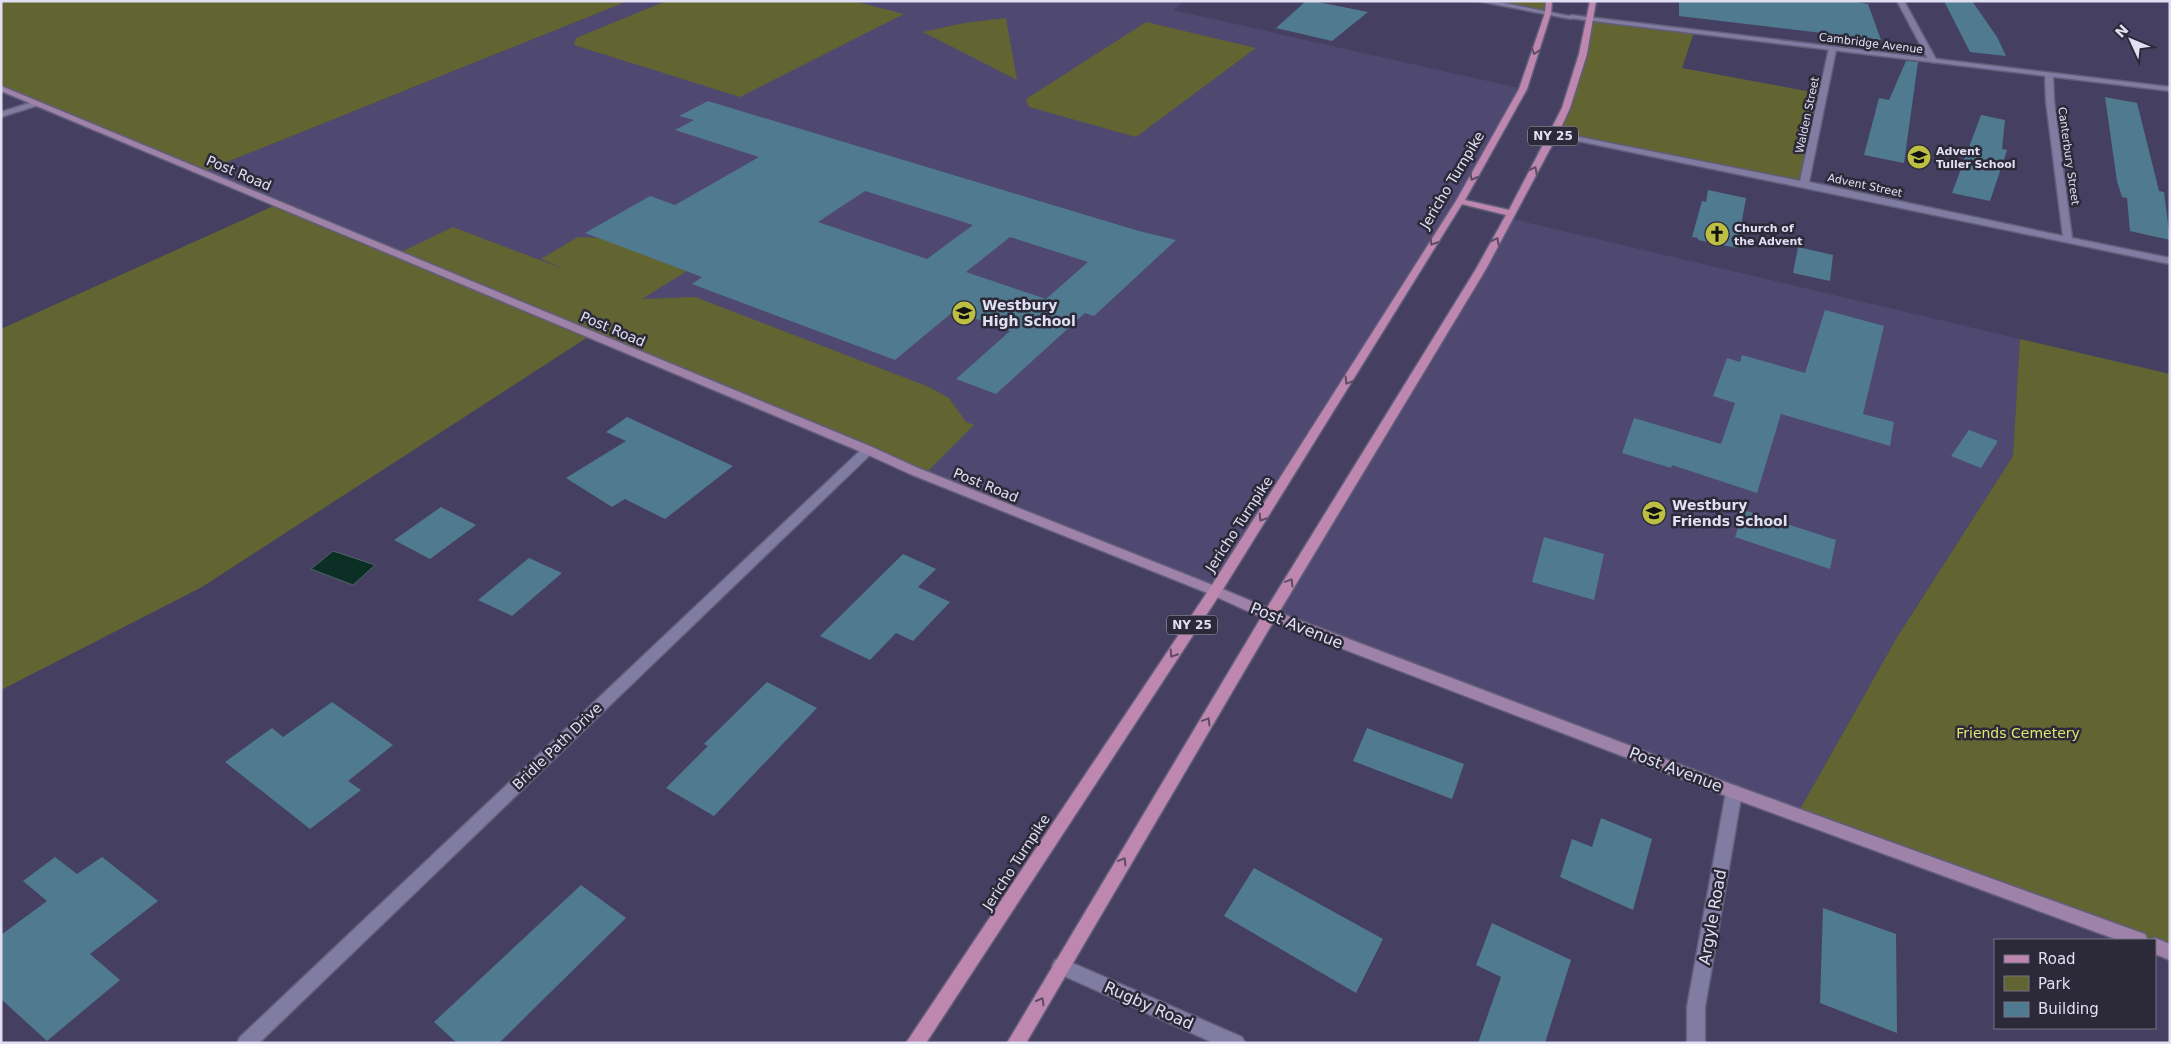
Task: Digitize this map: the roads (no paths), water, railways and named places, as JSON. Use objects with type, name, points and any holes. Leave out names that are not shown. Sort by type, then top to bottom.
[{"type":"main road","name":"Jericho Turnpike","points":[[916,1043],[1215,592],[1460,201],[1523,89],[1548,13],[1549,1]]},
{"type":"main road","name":"NY 25","points":[[1016,1043],[1270,615],[1481,269],[1554,134],[1566,108],[1583,54],[1593,1]]},
{"type":"main road","name":"Post Road","points":[[1,88],[868,450],[914,471],[1215,592]]},
{"type":"main road","points":[[1460,201],[1511,213]]},
{"type":"main road","name":"Post Avenue","points":[[1215,592],[1270,615],[1734,792],[2136,939]]},
{"type":"main road","points":[[2156,946],[2170,952]]},
{"type":"street","name":"Cambridge Avenue","points":[[1482,1],[1590,20],[2170,89]]},
{"type":"street","points":[[1900,1],[1933,61]]},
{"type":"street","name":"Walden Street","points":[[1804,184],[1832,50]]},
{"type":"street","name":"Canterbury Street","points":[[2049,75],[2050,101],[2068,240]]},
{"type":"street","points":[[1,115],[36,103]]},
{"type":"street","name":"Advent Street","points":[[1554,134],[1804,184],[2170,261]]},
{"type":"street","name":"Bridle Path Drive","points":[[246,1043],[868,450]]},
{"type":"street","name":"Argyle Road","points":[[1696,1043],[1696,1007],[1734,792]]},
{"type":"street","name":"Rugby Road","points":[[1061,966],[1236,1043]]},
{"type":"place","name":"Advent Tuller School","points":[[1919,157]]},
{"type":"place","name":"Church of the Advent","points":[[1717,234]]},
{"type":"place","name":"Westbury High School","points":[[964,313]]},
{"type":"place","name":"Westbury Friends School","points":[[1654,513]]},
{"type":"park label","name":"Friends Cemetery","points":[[2018,733]]}]
